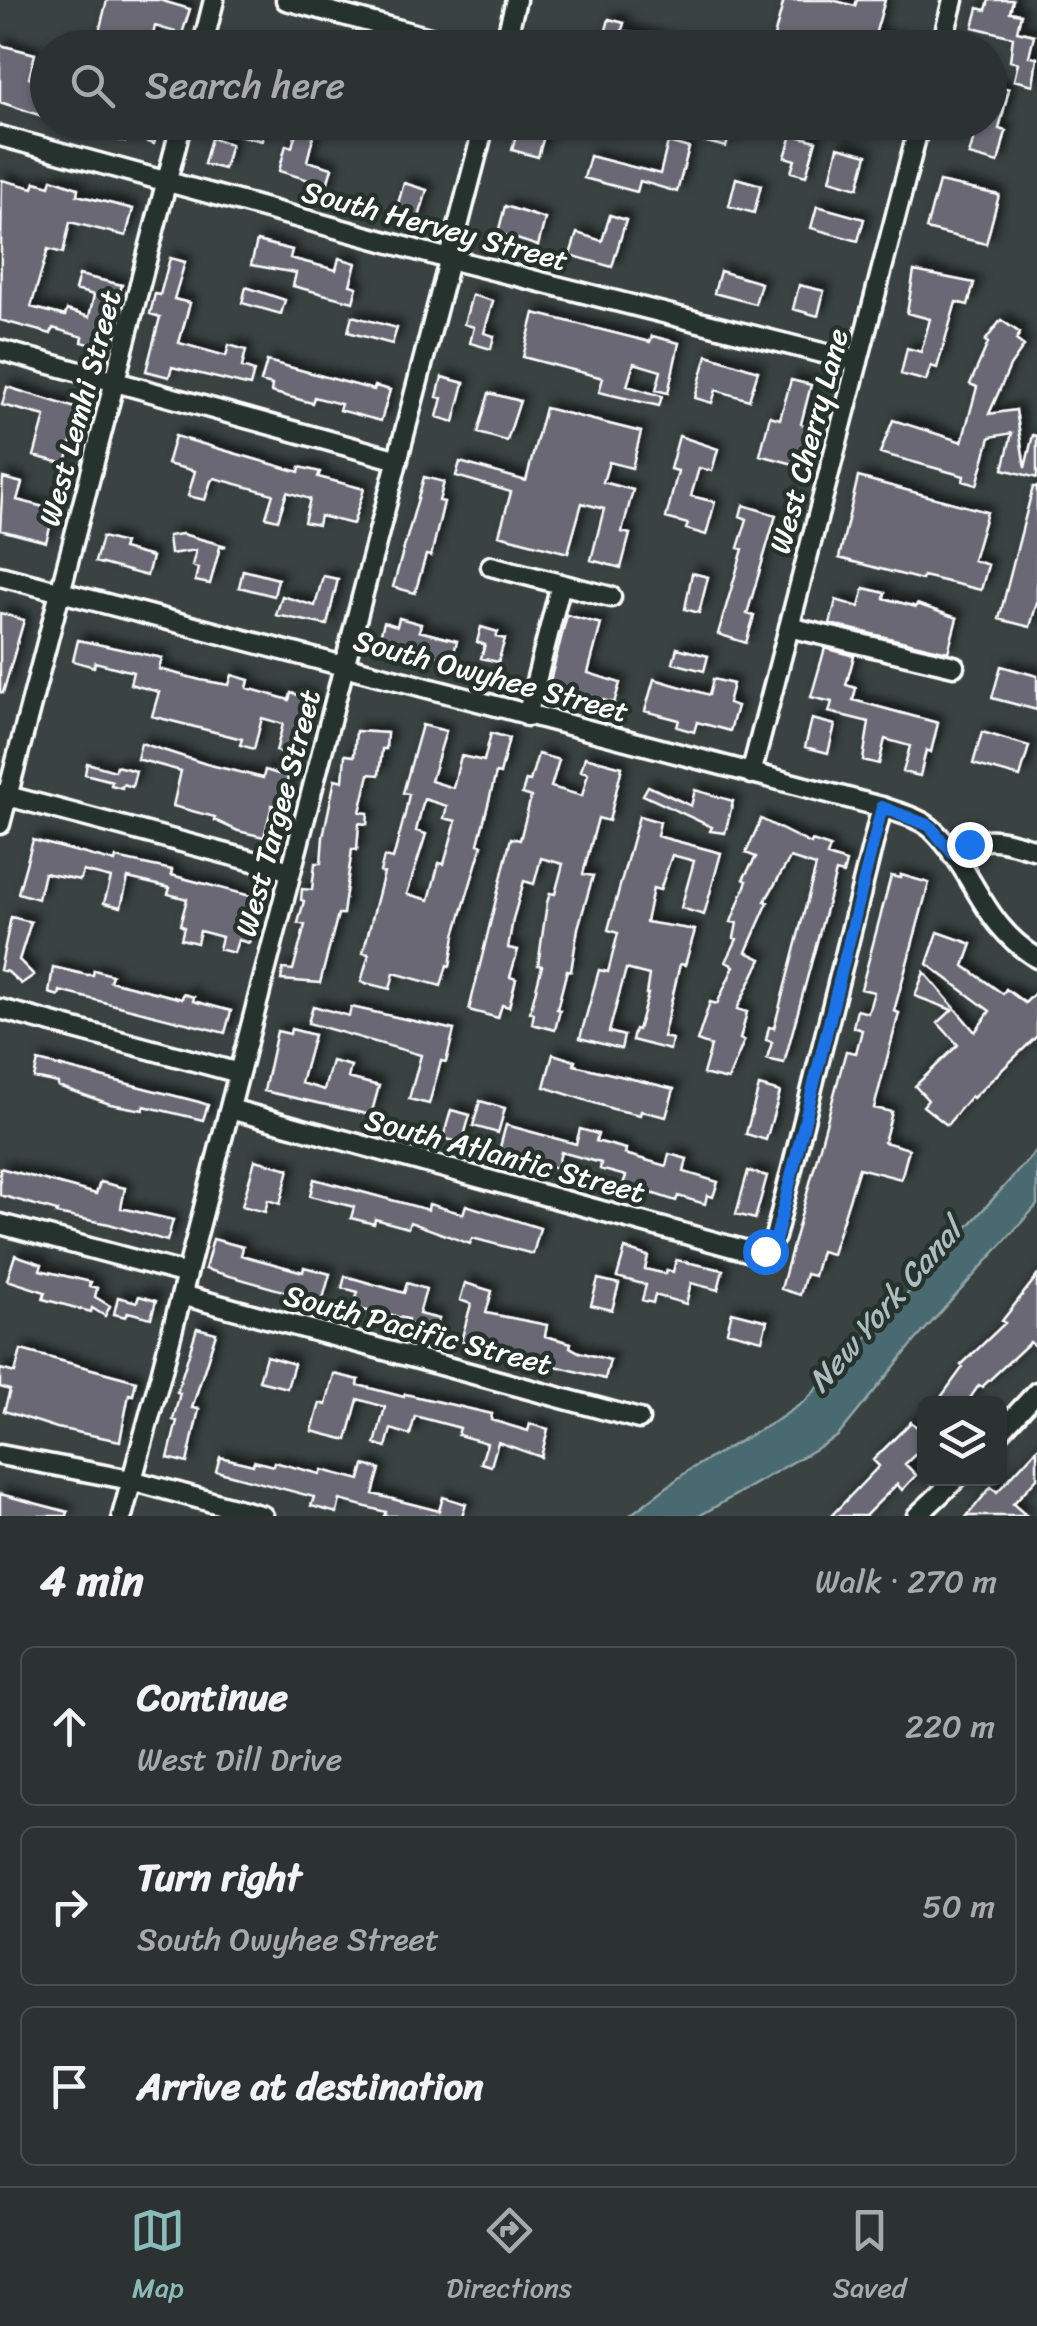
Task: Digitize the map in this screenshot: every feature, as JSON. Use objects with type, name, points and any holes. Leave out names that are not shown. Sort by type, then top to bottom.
[{"type":"street","points":[[206,30],[214,0]]},
{"type":"street","points":[[286,0],[400,30]]},
{"type":"street","points":[[508,30],[516,0]]},
{"type":"street","points":[[945,30],[953,0]]},
{"type":"street","name":"South Hervey Street","points":[[0,136],[449,259],[858,362]]},
{"type":"street","name":"West Lemhi Street","points":[[0,824],[4,795],[177,140]]},
{"type":"street","name":"West Targee Street","points":[[122,1516],[479,140]]},
{"type":"street","name":"West Cherry Lane","points":[[751,774],[915,140]]},
{"type":"street","points":[[0,350],[398,460]]},
{"type":"street","points":[[491,566],[611,597]]},
{"type":"street","name":"South Owyhee Street","points":[[0,576],[882,807],[930,826],[953,854],[1003,933],[1037,958]]},
{"type":"street","points":[[527,716],[561,584]]},
{"type":"street","points":[[789,627],[954,666]]},
{"type":"street","points":[[4,795],[291,872]]},
{"type":"street","name":"South Atlantic Street","points":[[230,1109],[732,1246],[765,1251],[776,1238],[882,807]]},
{"type":"street","points":[[953,854],[972,841],[992,838],[1037,850]]},
{"type":"street","points":[[0,1009],[239,1073]]},
{"type":"street","points":[[0,1224],[187,1274]]},
{"type":"street","name":"South Pacific Street","points":[[182,1295],[640,1419]]},
{"type":"street","points":[[1007,1424],[1037,1392]]},
{"type":"street","points":[[0,1455],[131,1480],[263,1516]]},
{"type":"street","points":[[917,1516],[948,1486]]},
{"type":"water","points":[[1037,1150],[1037,1205],[915,1341],[838,1436],[699,1516],[629,1516],[689,1470],[805,1401]]},
{"type":"building","points":[[107,0],[159,0],[190,9],[183,30],[155,26],[154,30],[100,30]]},
{"type":"building","points":[[784,0],[832,0],[855,6],[857,0],[885,0],[876,30],[776,30]]},
{"type":"building","points":[[989,0],[1013,0],[1010,12],[1021,14],[1017,31],[1034,35],[1029,56],[1037,58],[1033,85],[1014,80],[1018,63],[1010,61],[1013,37],[1007,36],[1007,30],[973,27],[978,8],[986,10]]},
{"type":"building","points":[[609,19],[624,23],[622,30],[606,30]]},
{"type":"building","points":[[0,45],[30,53],[30,112],[0,102]]},
{"type":"building","points":[[210,140],[231,144],[224,169],[204,164]]},
{"type":"building","points":[[294,140],[312,140],[307,161],[332,168],[325,192],[307,187],[309,180],[279,171],[286,145],[292,147]]},
{"type":"building","points":[[515,140],[543,140],[538,157],[512,150]]},
{"type":"building","points":[[699,140],[728,140],[726,147]]},
{"type":"building","points":[[790,140],[816,141],[806,176],[791,172],[795,160],[785,157]]},
{"type":"building","points":[[973,140],[1004,140],[998,163],[969,155]]},
{"type":"building","points":[[668,142],[689,148],[677,192],[640,181],[637,192],[584,178],[590,156],[660,174]]},
{"type":"building","points":[[838,147],[867,155],[858,188],[830,180]]},
{"type":"building","points":[[736,178],[761,185],[754,213],[729,206]]},
{"type":"building","points":[[52,179],[78,188],[77,195],[133,209],[126,236],[70,222],[63,253],[48,249],[31,307],[65,316],[67,310],[89,317],[94,295],[75,290],[79,275],[122,285],[102,348],[82,342],[83,337],[53,328],[51,334],[0,320],[2,180],[33,188],[35,182],[50,186]]},
{"type":"building","points":[[939,182],[999,195],[986,244],[926,229]]},
{"type":"building","points":[[404,183],[427,190],[417,224],[394,217]]},
{"type":"building","points":[[505,206],[545,219],[538,246],[498,233]]},
{"type":"building","points":[[817,206],[864,219],[858,241],[811,228]]},
{"type":"building","points":[[610,215],[626,220],[612,267],[570,255],[577,233],[602,241]]},
{"type":"building","points":[[257,241],[292,250],[290,258],[336,270],[339,258],[356,263],[350,285],[357,287],[353,302],[293,286],[296,273],[251,265]]},
{"type":"building","points":[[170,258],[185,262],[174,299],[190,303],[179,343],[226,356],[229,345],[246,350],[242,367],[254,371],[250,386],[172,367],[169,377],[146,371],[160,317],[150,314],[155,294],[160,295]]},
{"type":"building","points":[[720,271],[761,283],[755,304],[714,293]]},
{"type":"building","points":[[914,271],[974,283],[968,305],[956,302],[937,368],[931,366],[926,381],[901,374],[907,348],[921,352],[930,319],[907,313]]},
{"type":"building","points":[[799,285],[824,291],[818,316],[793,309]]},
{"type":"building","points":[[246,287],[285,300],[281,314],[242,303]]},
{"type":"building","points":[[472,295],[493,301],[484,333],[494,336],[491,349],[470,343],[474,327],[464,324]]},
{"type":"building","points":[[534,313],[650,342],[652,336],[679,343],[668,393],[656,390],[661,371],[634,363],[627,386],[662,396],[659,406],[599,392],[603,378],[523,357]]},
{"type":"building","points":[[352,316],[397,328],[392,344],[348,332]]},
{"type":"building","points":[[1001,320],[1020,333],[1016,340],[1024,346],[1010,366],[989,414],[1016,410],[1025,468],[1033,435],[1037,436],[1037,478],[1003,469],[1012,433],[990,437],[977,485],[963,481],[964,476],[880,453],[893,420],[962,442],[977,387],[970,384],[988,343],[985,341]]},
{"type":"building","points":[[707,355],[758,371],[749,400],[716,390],[712,403],[695,398]]},
{"type":"building","points":[[267,361],[374,390],[375,386],[390,390],[381,421],[339,410],[341,404],[314,397],[312,403],[271,392],[272,385],[261,382]]},
{"type":"building","points":[[442,377],[464,383],[454,422],[437,417]]},
{"type":"building","points":[[791,380],[811,385],[801,424],[811,427],[801,466],[760,455],[770,416],[780,419]]},
{"type":"building","points":[[7,387],[79,409],[66,464],[34,456],[45,416],[2,405]]},
{"type":"building","points":[[489,393],[520,401],[507,441],[478,433]]},
{"type":"building","points":[[545,408],[641,432],[632,468],[609,462],[603,482],[633,490],[622,532],[630,534],[621,568],[591,560],[604,509],[582,503],[568,553],[499,535],[511,492],[456,476],[460,462],[526,481]]},
{"type":"building","points":[[175,436],[299,472],[300,467],[320,472],[318,477],[364,489],[353,524],[320,516],[318,525],[304,522],[310,499],[287,492],[278,520],[266,517],[273,494],[215,478],[205,500],[188,496],[195,471],[167,464]]},
{"type":"building","points":[[679,436],[718,449],[712,471],[699,468],[691,496],[715,502],[706,535],[686,529],[688,524],[666,518],[678,471],[670,469]]},
{"type":"building","points":[[424,477],[444,482],[439,501],[444,502],[431,556],[426,555],[415,593],[393,587]]},
{"type":"building","points":[[858,477],[987,512],[973,560],[988,565],[981,590],[923,576],[922,580],[839,558]]},
{"type":"building","points":[[3,478],[22,483],[17,500],[55,510],[46,542],[0,530]]},
{"type":"building","points":[[1033,487],[1037,487],[1037,602],[1030,627],[999,619]]},
{"type":"building","points":[[743,505],[776,515],[747,614],[754,616],[746,643],[718,634],[743,549],[738,548],[747,519],[740,516]]},
{"type":"building","points":[[182,534],[226,546],[220,547],[210,584],[195,581],[198,568],[192,566],[196,550],[170,554],[168,536]]},
{"type":"building","points":[[102,537],[124,543],[122,549],[152,557],[147,576],[95,562]]},
{"type":"building","points":[[243,570],[278,579],[274,596],[239,587]]},
{"type":"building","points":[[692,573],[708,577],[699,613],[685,609]]},
{"type":"building","points":[[323,576],[338,579],[327,625],[276,615],[282,596],[315,606]]},
{"type":"building","points":[[864,588],[885,593],[884,598],[957,618],[948,652],[830,624],[836,600],[859,607]]},
{"type":"building","points":[[0,613],[24,620],[3,693],[0,692]]},
{"type":"building","points":[[567,615],[601,624],[588,673],[620,683],[614,703],[549,685]]},
{"type":"building","points":[[399,618],[421,624],[419,631],[457,641],[452,660],[379,640],[384,622],[397,626]]},
{"type":"building","points":[[481,627],[498,632],[496,637],[505,639],[498,662],[481,658],[485,645],[477,642]]},
{"type":"building","points":[[78,640],[162,658],[159,669],[200,680],[229,685],[232,675],[249,680],[247,688],[289,700],[291,693],[310,698],[294,756],[276,751],[283,724],[262,718],[254,749],[240,745],[242,739],[152,716],[159,692],[130,684],[133,672],[73,661]]},
{"type":"building","points":[[677,648],[708,656],[704,671],[673,663]]},
{"type":"building","points":[[825,648],[854,656],[846,685],[856,688],[853,700],[938,723],[920,776],[903,772],[910,746],[885,739],[879,764],[863,760],[869,722],[829,712],[832,702],[811,697]]},
{"type":"building","points":[[1001,666],[1037,676],[1037,710],[992,698]]},
{"type":"building","points":[[654,679],[709,695],[713,679],[733,684],[728,703],[737,706],[730,731],[697,722],[694,732],[677,727],[679,720],[645,711]]},
{"type":"building","points":[[812,719],[835,725],[828,753],[805,747]]},
{"type":"building","points":[[422,725],[446,731],[431,781],[453,788],[461,756],[484,761],[491,733],[509,738],[500,774],[496,773],[478,844],[482,845],[455,935],[450,966],[447,965],[441,986],[394,973],[390,989],[361,982],[369,954],[363,953],[384,873],[380,872],[384,857],[393,859],[405,814],[409,794],[403,793]],"holes":[[[424,799],[447,806],[444,818],[456,821],[429,900],[407,894],[426,834],[416,831]]]},
{"type":"building","points":[[356,731],[387,733],[386,749],[382,749],[379,775],[369,774],[360,812],[368,813],[367,824],[359,823],[357,850],[352,849],[343,914],[338,914],[320,983],[281,980],[283,969],[293,970],[305,925],[298,923],[304,901],[302,889],[312,890],[315,863],[321,863],[335,779],[343,781],[345,755],[354,756]]},
{"type":"building","points":[[982,732],[1029,746],[1020,777],[973,764]]},
{"type":"building","points":[[141,743],[263,778],[265,770],[288,777],[280,807],[272,805],[264,837],[238,831],[214,820],[215,817],[173,806],[181,771],[137,759]]},
{"type":"building","points":[[538,754],[559,760],[551,787],[582,796],[588,773],[581,771],[585,757],[622,767],[609,821],[598,818],[583,874],[593,876],[571,971],[567,970],[557,1009],[560,1010],[555,1030],[532,1024],[534,1013],[530,1012],[542,966],[538,965],[547,903],[550,893],[555,894],[563,864],[541,858],[534,884],[524,881],[513,919],[508,948],[518,950],[510,977],[516,979],[509,1007],[502,1005],[498,1018],[469,1010],[511,838],[520,840],[531,797],[522,794]]},
{"type":"building","points":[[87,763],[115,771],[116,766],[136,771],[132,787],[111,785],[112,781],[85,774]]},
{"type":"building","points":[[648,786],[691,806],[695,790],[733,801],[725,833],[710,831],[712,827],[643,795]]},
{"type":"building","points":[[639,816],[660,822],[657,836],[721,853],[704,915],[681,908],[694,861],[672,855],[660,890],[653,888],[646,922],[695,930],[685,965],[680,964],[663,1037],[672,1039],[670,1050],[632,1040],[648,994],[649,975],[626,969],[609,1032],[624,1036],[621,1049],[580,1038],[599,970],[608,972],[618,933],[608,930]]},
{"type":"building","points":[[761,819],[811,844],[812,841],[830,847],[827,856],[846,862],[843,874],[836,872],[784,1063],[767,1059],[772,1042],[766,1040],[769,1027],[774,1028],[816,866],[790,858],[765,901],[768,902],[746,952],[761,959],[737,1009],[747,1012],[740,1039],[744,1041],[728,1080],[703,1074],[711,1046],[697,1041],[710,1002],[717,1004],[734,966],[726,962],[737,939],[737,923],[731,922],[747,881],[743,879],[756,857],[746,853]]},
{"type":"building","points":[[33,840],[115,862],[116,858],[172,870],[171,875],[254,897],[253,902],[259,904],[249,943],[238,940],[234,953],[219,949],[222,937],[200,931],[197,943],[181,939],[184,927],[180,925],[187,899],[168,894],[170,888],[128,878],[121,907],[104,903],[111,878],[83,871],[80,880],[44,873],[38,899],[18,893]]},
{"type":"building","points":[[891,876],[929,883],[894,1011],[899,1013],[874,1108],[892,1112],[884,1142],[909,1149],[901,1179],[859,1168],[832,1254],[821,1251],[814,1276],[806,1274],[800,1295],[781,1289],[846,1051],[856,1053],[862,1030],[853,1027],[857,1010],[868,1013],[874,992],[861,989]]},
{"type":"building","points":[[11,917],[31,922],[19,960],[34,975],[21,984],[0,970]]},
{"type":"building","points":[[938,932],[972,944],[964,966],[1003,994],[1006,989],[1025,1003],[1037,991],[1037,1036],[971,1096],[947,1125],[923,1106],[928,1100],[915,1086],[958,1045],[938,1023],[952,1010],[915,996],[924,972],[975,1032],[990,1011],[927,964]]},
{"type":"building","points":[[53,967],[87,975],[93,975],[94,970],[112,975],[110,981],[182,999],[183,994],[194,997],[193,1001],[231,1011],[225,1033],[60,991],[59,996],[49,993]]},
{"type":"building","points":[[313,1006],[349,1016],[351,1007],[454,1030],[429,1104],[409,1099],[421,1055],[308,1023]]},
{"type":"building","points":[[291,1029],[314,1035],[301,1083],[324,1090],[332,1061],[351,1066],[348,1078],[379,1086],[371,1115],[264,1091],[277,1031],[290,1034]]},
{"type":"building","points":[[553,1054],[575,1061],[574,1065],[674,1089],[666,1117],[613,1109],[544,1087]]},
{"type":"building","points":[[38,1061],[208,1105],[203,1120],[144,1106],[143,1110],[110,1104],[58,1083],[34,1078]]},
{"type":"building","points":[[759,1086],[780,1092],[766,1140],[746,1134]]},
{"type":"building","points":[[480,1101],[505,1108],[498,1133],[473,1126]]},
{"type":"building","points":[[451,1110],[470,1115],[462,1143],[443,1138]]},
{"type":"building","points":[[506,1125],[576,1144],[580,1129],[598,1134],[596,1141],[626,1149],[625,1154],[666,1166],[669,1154],[687,1159],[684,1172],[718,1182],[713,1197],[707,1195],[705,1204],[678,1196],[676,1201],[623,1184],[626,1176],[600,1169],[601,1163],[561,1152],[557,1168],[499,1151]]},
{"type":"building","points":[[255,1160],[289,1169],[280,1204],[268,1200],[265,1212],[242,1206]]},
{"type":"building","points":[[0,1168],[96,1194],[100,1182],[125,1188],[121,1208],[173,1220],[167,1241],[56,1214],[57,1211],[0,1195]]},
{"type":"building","points":[[748,1171],[767,1176],[755,1219],[736,1214]]},
{"type":"building","points":[[314,1179],[428,1210],[429,1204],[463,1214],[466,1205],[540,1228],[533,1254],[472,1238],[470,1244],[410,1222],[408,1228],[375,1219],[374,1224],[351,1218],[354,1207],[310,1196]]},
{"type":"building","points":[[213,1239],[243,1247],[241,1255],[303,1272],[304,1267],[330,1274],[322,1302],[205,1269]]},
{"type":"building","points":[[625,1249],[648,1256],[645,1269],[666,1274],[667,1270],[673,1272],[676,1260],[723,1270],[718,1290],[691,1283],[686,1304],[655,1295],[653,1303],[642,1300],[646,1285],[617,1277]]},
{"type":"building","points":[[15,1255],[42,1264],[40,1270],[91,1282],[89,1286],[97,1288],[95,1297],[110,1306],[105,1316],[92,1308],[91,1312],[43,1299],[45,1292],[7,1280]]},
{"type":"building","points":[[345,1276],[404,1293],[407,1283],[426,1289],[419,1314],[439,1319],[435,1331],[407,1324],[408,1319],[353,1308],[358,1292],[342,1288]]},
{"type":"building","points":[[1037,1276],[1037,1348],[1030,1342],[971,1396],[942,1396],[961,1365],[1005,1323],[1002,1321]]},
{"type":"building","points":[[598,1279],[619,1284],[612,1310],[591,1305]]},
{"type":"building","points":[[465,1283],[492,1291],[486,1313],[547,1325],[545,1336],[571,1343],[570,1347],[579,1352],[610,1360],[605,1379],[461,1341],[471,1304],[460,1300]]},
{"type":"building","points":[[139,1296],[156,1301],[151,1318],[128,1312],[126,1317],[114,1314],[118,1297],[137,1302]]},
{"type":"building","points":[[732,1312],[767,1321],[762,1340],[727,1331]]},
{"type":"building","points":[[197,1328],[216,1333],[192,1408],[199,1409],[187,1463],[168,1458],[177,1421],[173,1420],[180,1393],[177,1392]]},
{"type":"building","points":[[21,1350],[136,1381],[133,1395],[129,1394],[120,1441],[57,1428],[4,1411],[10,1390],[0,1387],[0,1369],[15,1373]]},
{"type":"building","points":[[266,1356],[294,1364],[287,1388],[259,1381]]},
{"type":"building","points":[[334,1374],[404,1397],[405,1394],[492,1414],[491,1420],[528,1431],[530,1424],[548,1429],[541,1457],[498,1442],[491,1466],[481,1463],[487,1443],[458,1435],[460,1428],[415,1416],[410,1435],[391,1429],[386,1447],[375,1444],[385,1407],[358,1399],[347,1440],[312,1431],[320,1403],[326,1405]]},
{"type":"building","points":[[911,1422],[917,1427],[917,1453],[905,1464],[916,1475],[902,1490],[897,1484],[865,1516],[831,1516],[879,1466],[873,1460]]},
{"type":"building","points":[[1037,1449],[1037,1478],[1013,1504],[1027,1516],[967,1516],[991,1487],[997,1492],[1007,1486]]},
{"type":"building","points":[[220,1457],[253,1465],[254,1461],[273,1466],[274,1462],[360,1480],[364,1465],[380,1469],[373,1494],[439,1511],[443,1497],[466,1504],[462,1516],[384,1516],[386,1512],[340,1500],[337,1513],[311,1506],[314,1497],[216,1471]]},
{"type":"building","points":[[0,1494],[68,1512],[67,1516],[0,1516]]},
{"type":"route","points":[[765,1251],[776,1238],[882,807],[930,826],[953,854],[969,844]]},
{"type":"water label","name":"New York Canal","points":[[885,1306]]}]
